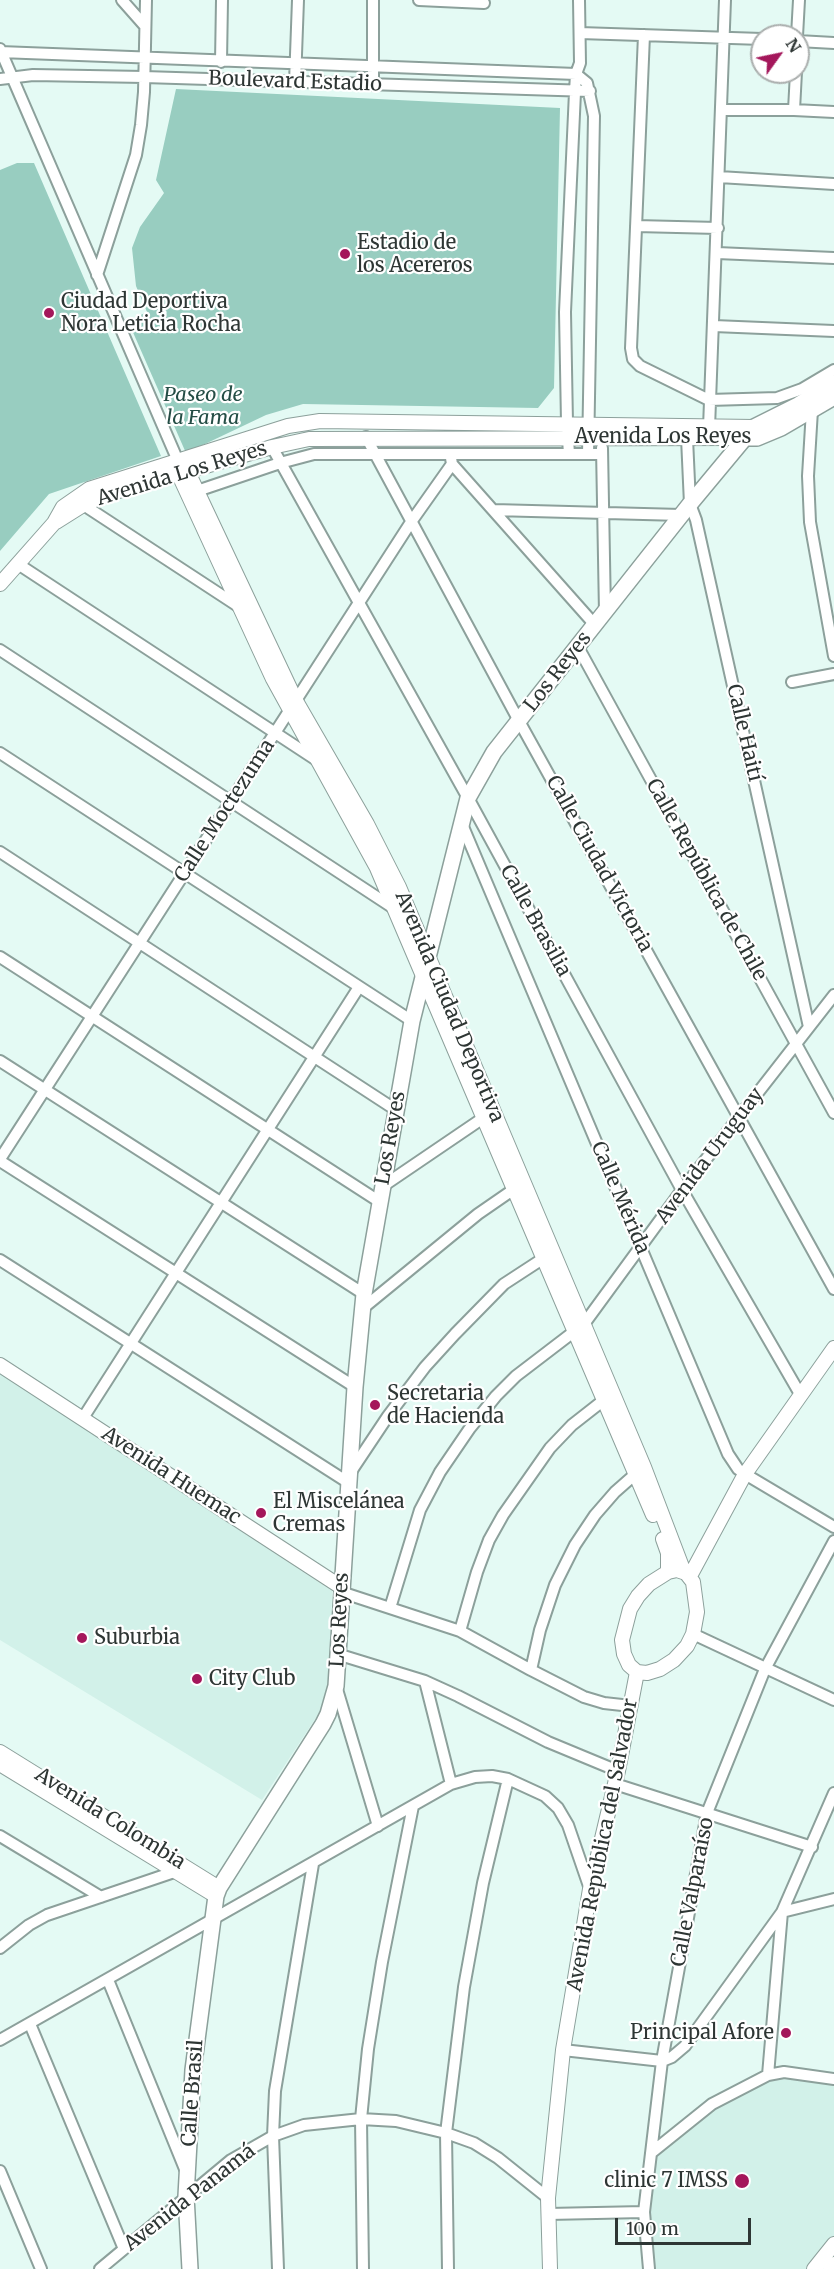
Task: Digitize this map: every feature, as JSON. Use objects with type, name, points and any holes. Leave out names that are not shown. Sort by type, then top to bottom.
[{"type":"main road","name":"Avenida Los Reyes","points":[[749,432],[834,383]]},
{"type":"main road","name":"Avenida Los Reyes","points":[[749,432],[768,434],[834,397]]},
{"type":"main road","name":"Los Reyes","points":[[214,1919],[217,1892],[323,1724],[336,1686],[355,1387],[363,1302],[412,1021],[430,958],[468,798],[494,752],[685,509],[749,432]]},
{"type":"main road","name":"Calle Brasil","points":[[190,2269],[186,2196],[193,2070],[214,1919]]},
{"type":"street","points":[[122,0],[145,26]]},
{"type":"street","points":[[97,274],[136,155],[141,125],[146,0]]},
{"type":"street","points":[[221,62],[222,0]]},
{"type":"street","points":[[295,82],[298,0]]},
{"type":"street","points":[[373,0],[373,85]]},
{"type":"street","points":[[418,0],[484,3]]},
{"type":"street","points":[[569,454],[565,312],[574,92],[580,63],[579,0]]},
{"type":"street","points":[[709,428],[726,0]]},
{"type":"street","points":[[798,24],[799,0]]},
{"type":"street","points":[[580,33],[750,39]]},
{"type":"street","points":[[644,35],[631,348],[633,359],[640,366],[709,400],[777,398],[802,389],[834,370]]},
{"type":"street","points":[[810,42],[834,43]]},
{"type":"street","name":"Boulevard Estadio","points":[[1,51],[144,59],[576,74]]},
{"type":"street","name":"Avenida Ciudad Deportiva","points":[[1,51],[241,608],[319,761],[363,841],[488,1114]]},
{"type":"street","points":[[576,74],[587,83],[594,116],[595,431],[602,454],[605,613]]},
{"type":"street","name":"Boulevard Estadio","points":[[0,79],[33,75],[144,77],[590,91]]},
{"type":"street","points":[[794,110],[795,84]]},
{"type":"street","points":[[722,110],[834,112]]},
{"type":"street","points":[[719,177],[834,184]]},
{"type":"street","points":[[636,226],[718,228]]},
{"type":"street","points":[[717,254],[834,258]]},
{"type":"street","points":[[714,326],[834,331]]},
{"type":"street","points":[[812,410],[807,476],[809,506],[834,656]]},
{"type":"street","name":"Avenida Los Reyes","points":[[0,584],[54,523],[78,501],[105,483],[266,431],[301,423],[567,423],[595,431],[687,438],[749,432]]},
{"type":"street","name":"Avenida Los Reyes","points":[[78,501],[183,474],[272,447],[309,439],[568,438],[595,431],[709,428],[749,432]]},
{"type":"street","points":[[588,454],[595,431]]},
{"type":"street","name":"Calle Ciudad Victoria","points":[[366,437],[519,721],[834,1289]]},
{"type":"street","name":"Calle Haití","points":[[687,438],[685,509],[696,520],[809,1027]]},
{"type":"street","name":"Calle Brasilia","points":[[272,447],[360,602],[682,1190],[800,1394]]},
{"type":"street","points":[[197,491],[314,454],[374,453],[451,459],[602,454]]},
{"type":"street","points":[[451,459],[595,625]]},
{"type":"street","name":"Calle Moctezuma","points":[[0,1160],[451,459]]},
{"type":"street","name":"Avenida Ciudad Deportiva","points":[[183,474],[197,491],[292,706],[367,824],[399,887],[430,958],[488,1114],[518,1186],[687,1574]]},
{"type":"street","points":[[78,501],[241,608]]},
{"type":"street","points":[[494,510],[603,512],[685,509]]},
{"type":"street","points":[[18,564],[319,761]]},
{"type":"street","name":"Calle República de Chile","points":[[578,647],[796,1043],[829,1096],[834,1113]]},
{"type":"street","points":[[0,650],[395,909]]},
{"type":"street","points":[[792,682],[834,674]]},
{"type":"street","points":[[0,753],[412,1021]]},
{"type":"street","name":"Calle Mérida","points":[[461,821],[728,1454],[738,1469],[745,1474],[834,1527]]},
{"type":"street","points":[[0,852],[396,1110]]},
{"type":"street","points":[[0,957],[380,1202]]},
{"type":"street","points":[[82,1418],[359,987]]},
{"type":"street","name":"Avenida Uruguay","points":[[390,1608],[420,1510],[446,1463],[470,1428],[496,1396],[536,1360],[579,1328],[682,1190],[834,995]]},
{"type":"street","points":[[0,1061],[221,1203],[363,1302],[518,1186]]},
{"type":"street","points":[[383,1186],[488,1114]]},
{"type":"street","points":[[0,1160],[355,1387]]},
{"type":"street","points":[[0,1260],[130,1344],[350,1478],[388,1416],[425,1367],[504,1284],[548,1255]]},
{"type":"street","points":[[668,1572],[687,1574],[745,1474],[834,1348]]},
{"type":"street","name":"Avenida Huemac","points":[[0,1365],[341,1587]]},
{"type":"street","points":[[460,1631],[477,1572],[489,1540],[503,1515],[550,1448],[572,1425],[609,1397]]},
{"type":"street","points":[[531,1670],[540,1630],[555,1585],[575,1545],[595,1515],[615,1492],[640,1470]]},
{"type":"street","name":"Avenida Ciudad Deportiva","points":[[640,1470],[665,1544],[669,1562],[668,1572]]},
{"type":"street","name":"Calle Valparaíso","points":[[649,2269],[644,2212],[662,2061],[707,1813],[765,1669],[834,1541]]},
{"type":"street","name":"Avenida República del Salvador","points":[[550,2269],[548,2198],[563,2050],[590,1890],[617,1777],[636,1672],[624,1654],[622,1640],[624,1627],[630,1609],[638,1596],[649,1584],[668,1572]]},
{"type":"street","name":"Avenida República del Salvador","points":[[636,1672],[647,1673],[660,1670],[674,1660],[687,1646],[693,1634],[698,1612],[693,1582],[687,1574]]},
{"type":"street","points":[[341,1587],[348,1594],[460,1631],[594,1701],[631,1706]]},
{"type":"street","points":[[693,1634],[834,1700]]},
{"type":"street","points":[[337,1654],[424,1681],[617,1777],[707,1813],[812,1847]]},
{"type":"street","points":[[424,1681],[451,1784]]},
{"type":"street","points":[[336,1686],[378,1826]]},
{"type":"street","name":"Avenida Colombia","points":[[0,1752],[217,1892]]},
{"type":"street","name":"Avenida Colombia","points":[[0,1764],[182,1869]]},
{"type":"street","points":[[0,2040],[451,1784],[475,1777],[492,1776],[508,1779],[545,1796],[558,1808],[568,1825],[590,1890]]},
{"type":"street","points":[[448,2269],[446,2133],[464,1987],[483,1883],[508,1779]]},
{"type":"street","points":[[563,2050],[662,2061],[672,2057],[685,2046],[783,1912],[834,1793]]},
{"type":"street","points":[[363,2269],[361,2119],[369,2041],[413,1806]]},
{"type":"street","points":[[0,1836],[101,1897]]},
{"type":"street","points":[[279,2269],[273,2136],[276,2084],[313,1864]]},
{"type":"street","points":[[2,1944],[47,1915],[182,1869]]},
{"type":"street","points":[[783,1912],[834,1899]]},
{"type":"street","points":[[768,2075],[783,1912]]},
{"type":"street","points":[[108,1980],[187,2173]]},
{"type":"street","points":[[30,2024],[124,2249]]},
{"type":"street","points":[[651,2152],[712,2104],[768,2075],[784,2072],[834,2079]]},
{"type":"street","name":"Avenida Panamá","points":[[104,2268],[231,2160],[273,2136],[304,2125],[361,2119],[396,2121],[446,2133],[474,2143],[498,2157],[548,2198]]},
{"type":"street","points":[[0,2171],[41,2269]]},
{"type":"street","points":[[548,2214],[644,2212]]},
{"type":"street","points":[[814,2269],[834,2244]]},
{"type":"shaded area","points":[[0,1373],[332,1591],[330,1665],[325,1704],[262,1800],[0,1640]]},
{"type":"shaded area","name":"clinic 7 IMSS","points":[[774,2076],[834,2082],[834,2244],[814,2269],[650,2269],[648,2211],[652,2169],[657,2155],[666,2145],[721,2104]]},
{"type":"green space","name":"Estadio de los Acereros","points":[[176,89],[560,108],[554,388],[538,408],[303,404],[266,415],[186,453],[128,321],[147,312],[136,286],[132,248],[140,227],[164,193],[156,180]]},
{"type":"green space","name":"Ciudad Deportiva Nora Leticia Rocha","points":[[17,163],[34,163],[161,456],[49,494],[0,551],[0,170]]},
{"type":"place","name":"Estadio de los Acereros","points":[[345,254]]},
{"type":"place","name":"Ciudad Deportiva Nora Leticia Rocha","points":[[49,313]]},
{"type":"place","name":"Secretaria de Hacienda","points":[[375,1405]]},
{"type":"place","name":"El Miscelánea Cremas","points":[[261,1513]]},
{"type":"place","name":"Suburbia","points":[[82,1638]]},
{"type":"place","name":"City Club","points":[[197,1679]]},
{"type":"place","name":"Principal Afore","points":[[786,2033]]},
{"type":"place","name":"clinic 7 IMSS","points":[[742,2181]]},
{"type":"park label","name":"Paseo de la Fama","points":[[203,406]]}]
